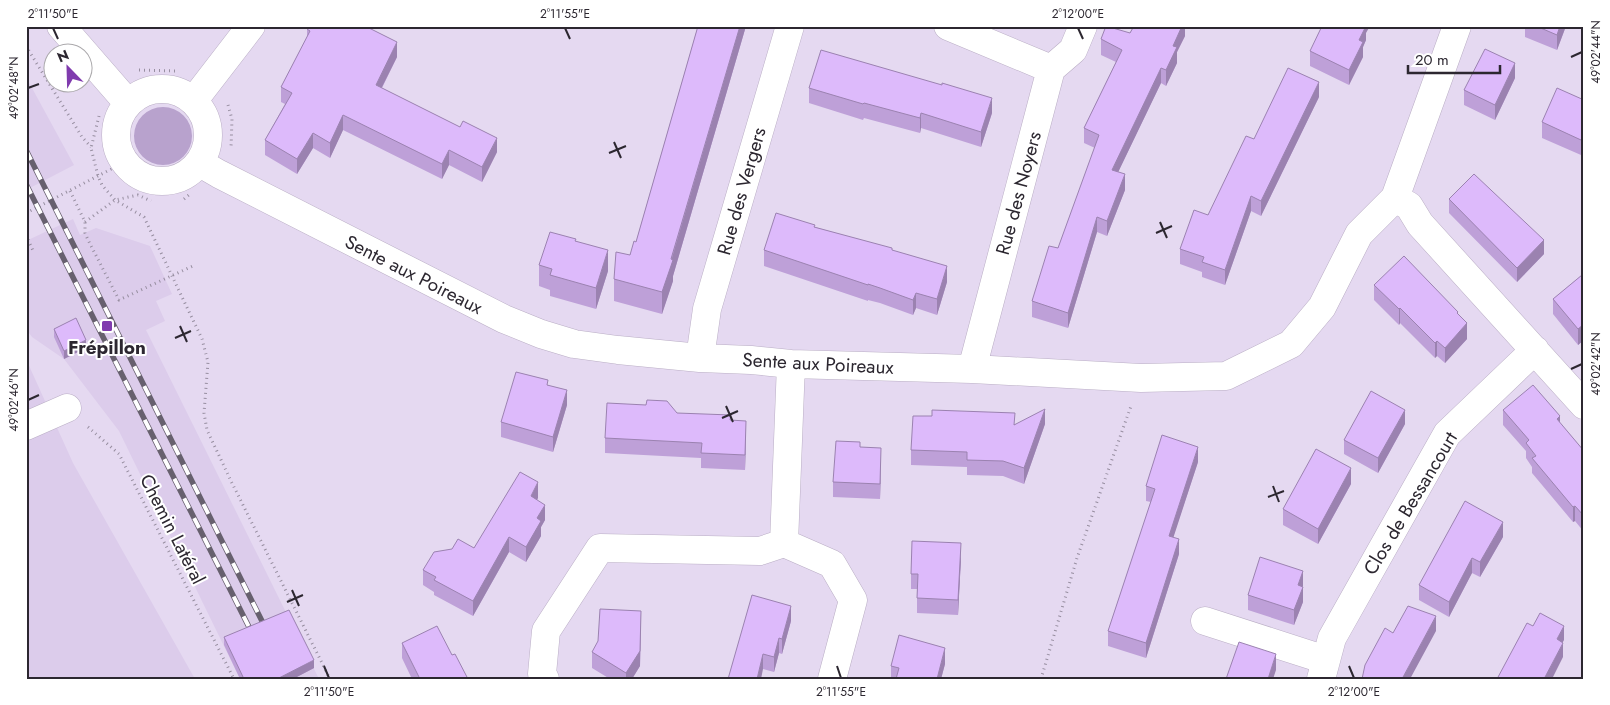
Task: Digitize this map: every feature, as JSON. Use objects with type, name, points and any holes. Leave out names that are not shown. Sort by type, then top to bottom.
[{"type":"street","points":[[61,26],[128,104]]},
{"type":"street","points":[[194,100],[251,26]]},
{"type":"street","name":"Rue des Vergers","points":[[700,358],[707,309],[790,26]]},
{"type":"street","points":[[948,26],[1051,69],[1073,50],[1083,26]]},
{"type":"street","points":[[1457,26],[1395,198],[1409,206],[1420,224],[1584,405]]},
{"type":"street","name":"Rue des Noyers","points":[[972,369],[1051,69]]},
{"type":"street","points":[[160,89],[182,92],[194,100],[208,124],[209,138],[206,151],[200,163],[190,172],[179,179],[166,182],[151,180],[137,174],[124,162],[119,153],[116,140],[116,127],[120,114],[128,104],[139,95],[160,89]]},
{"type":"street","name":"Sente aux Poireaux","points":[[200,163],[227,179],[504,319],[541,334],[574,344],[700,358],[791,364],[972,369],[1141,378],[1226,376],[1291,344],[1322,307],[1359,234],[1395,198]]},
{"type":"street","name":"Clos de Bessancourt","points":[[1323,669],[1332,638],[1447,434],[1535,350]]},
{"type":"street","points":[[784,543],[791,364]]},
{"type":"street","points":[[26,426],[67,408]]},
{"type":"street","points":[[545,679],[542,674],[546,631],[600,548],[760,551],[784,543],[832,564],[853,600],[832,679]]},
{"type":"street","points":[[1205,621],[1323,669]]},
{"type":"path","points":[[26,46],[82,138],[91,148],[102,185],[115,200],[144,217],[172,274],[202,338],[208,362],[204,413],[207,430],[222,464],[330,679]]},
{"type":"path","points":[[138,70],[187,71]]},
{"type":"path","points":[[226,97],[232,119],[230,156]]},
{"type":"path","points":[[91,148],[100,112]]},
{"type":"path","points":[[26,213],[124,162]]},
{"type":"path","points":[[70,191],[85,222],[85,233],[119,300],[195,265]]},
{"type":"path","points":[[85,222],[115,200],[138,195],[151,201]]},
{"type":"path","points":[[26,235],[34,253]]},
{"type":"path","points":[[1041,679],[1077,558],[1141,378]]},
{"type":"path","name":"Chemin Latéral","points":[[67,408],[119,454],[234,679]]},
{"type":"shaded area","points":[[26,77],[74,165],[26,190]]},
{"type":"shaded area","points":[[163,107],[174,109],[187,120],[192,136],[190,147],[179,160],[163,165],[152,163],[139,152],[134,136],[136,125],[147,112]]},
{"type":"shaded area","points":[[73,219],[80,235],[96,228],[150,246],[172,294],[156,301],[165,321],[146,330],[319,679],[240,679],[119,431],[64,359],[32,337],[26,329],[26,241]]},
{"type":"shaded area","points":[[26,359],[73,463],[195,679],[26,679]]},
{"type":"building","points":[[308,26],[365,26],[397,42],[376,85],[460,127],[463,121],[497,138],[482,167],[449,150],[442,164],[343,115],[330,143],[313,133],[297,159],[265,140],[292,93],[281,87],[310,31],[307,29]]},
{"type":"building","points":[[698,26],[740,26],[671,259],[673,260],[662,292],[614,279],[616,252],[630,255],[634,241],[636,242]]},
{"type":"building","points":[[1106,26],[1130,33],[1134,26],[1182,26],[1173,46],[1177,47],[1166,70],[1161,68],[1112,170],[1125,174],[1107,221],[1097,217],[1068,313],[1032,301],[1049,246],[1058,248],[1099,135],[1084,128],[1122,50],[1101,39]]},
{"type":"building","points":[[1322,26],[1366,26],[1359,40],[1363,42],[1349,70],[1310,51]]},
{"type":"building","points":[[1536,26],[1560,26],[1557,35]]},
{"type":"building","points":[[1485,49],[1515,63],[1495,105],[1464,90]]},
{"type":"building","points":[[821,50],[992,98],[981,132],[921,113],[920,118],[809,88]]},
{"type":"building","points":[[1288,68],[1319,82],[1261,201],[1251,196],[1225,270],[1202,262],[1204,257],[1180,249],[1194,210],[1208,215],[1246,136],[1254,139]]},
{"type":"building","points":[[1557,88],[1584,100],[1584,132],[1581,140],[1542,122]]},
{"type":"building","points":[[1474,174],[1544,240],[1517,268],[1449,199]]},
{"type":"building","points":[[776,213],[815,225],[814,227],[892,248],[892,250],[947,266],[937,299],[916,293],[913,300],[764,250]]},
{"type":"building","points":[[550,232],[608,250],[596,288],[550,275],[552,269],[539,265]]},
{"type":"building","points":[[1404,256],[1467,323],[1445,348],[1437,341],[1435,343],[1374,285]]},
{"type":"building","points":[[1584,273],[1584,324],[1578,329],[1553,299]]},
{"type":"building","points":[[76,318],[86,340],[64,351],[54,329]]},
{"type":"building","points":[[516,372],[548,380],[547,385],[567,390],[553,437],[501,422]]},
{"type":"building","points":[[1533,385],[1560,416],[1557,419],[1584,451],[1584,516],[1575,506],[1573,507],[1532,458],[1536,456],[1526,443],[1529,440],[1503,410]]},
{"type":"building","points":[[1371,391],[1405,410],[1378,458],[1344,440]]},
{"type":"building","points":[[647,400],[667,401],[677,413],[731,415],[730,420],[746,421],[745,455],[701,453],[702,443],[605,438],[607,403],[646,405]]},
{"type":"building","points":[[1045,409],[1024,468],[1003,461],[967,460],[967,452],[911,450],[913,416],[932,416],[932,410],[1015,413],[1014,425]]},
{"type":"building","points":[[1162,435],[1198,447],[1169,536],[1179,539],[1146,643],[1108,631],[1155,489],[1146,486]]},
{"type":"building","points":[[836,441],[860,442],[860,447],[881,448],[880,484],[833,482]]},
{"type":"building","points":[[1316,449],[1351,468],[1318,529],[1283,509]]},
{"type":"building","points":[[520,472],[538,482],[531,496],[545,505],[537,518],[541,521],[526,547],[509,537],[473,601],[434,580],[436,577],[423,570],[434,552],[452,549],[458,539],[474,548]]},
{"type":"building","points":[[1465,501],[1503,522],[1480,562],[1472,558],[1449,602],[1419,585]]},
{"type":"building","points":[[912,541],[961,543],[958,600],[917,598],[918,574],[911,574]]},
{"type":"building","points":[[1260,557],[1303,571],[1298,585],[1303,587],[1294,610],[1248,595]]},
{"type":"building","points":[[752,595],[791,606],[782,639],[779,638],[774,657],[763,654],[757,679],[728,679]]},
{"type":"building","points":[[1408,606],[1436,616],[1402,679],[1362,679],[1365,665],[1385,628],[1393,633]]},
{"type":"building","points":[[600,609],[641,611],[640,651],[626,673],[592,652],[598,641]]},
{"type":"building","points":[[289,610],[314,660],[277,679],[244,679],[224,637]]},
{"type":"building","points":[[1540,613],[1564,626],[1557,639],[1563,643],[1544,679],[1497,679],[1527,623],[1533,626]]},
{"type":"building","points":[[437,626],[452,655],[455,654],[468,679],[420,679],[402,643]]},
{"type":"building","points":[[899,635],[945,648],[937,679],[896,679],[899,668],[891,666]]},
{"type":"building","points":[[1239,642],[1276,654],[1268,679],[1226,679]]},
{"type":"railway","points":[[26,150],[268,633]]},
{"type":"railway","points":[[26,184],[255,639]]},
{"type":"place","name":"Frépillon","points":[[107,326]]}]
